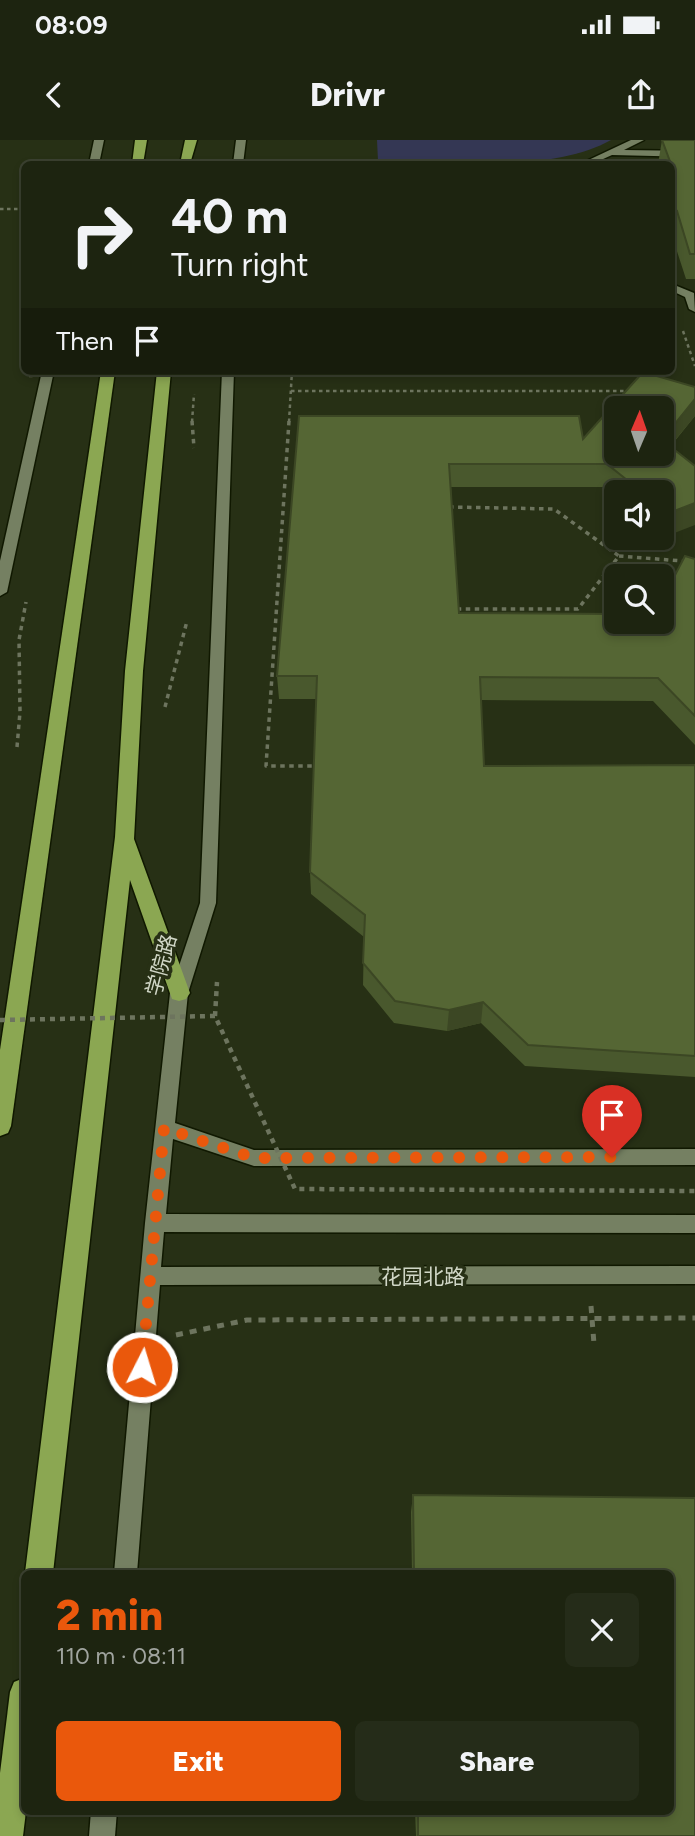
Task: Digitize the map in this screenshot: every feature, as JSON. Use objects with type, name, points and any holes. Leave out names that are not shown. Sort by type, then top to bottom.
[{"type":"highway","points":[[138,161],[141,140]]},
{"type":"highway","points":[[186,161],[191,140]]},
{"type":"highway","points":[[0,1126],[107,375]]},
{"type":"highway","points":[[38,1570],[125,837],[134,671],[164,375]]},
{"type":"highway","points":[[125,837],[179,993]]},
{"type":"highway","points":[[8,1836],[21,1719]]},
{"type":"street","points":[[94,161],[100,140]]},
{"type":"street","points":[[238,161],[241,140]]},
{"type":"street","points":[[594,161],[639,140]]},
{"type":"street","points":[[614,153],[695,154]]},
{"type":"street","points":[[675,287],[695,287]]},
{"type":"street","points":[[675,288],[690,295],[695,309]]},
{"type":"street","points":[[0,592],[47,375]]},
{"type":"street","name":"学院路","points":[[125,1570],[155,1223],[179,993],[208,903],[228,375]]},
{"type":"street","points":[[164,1128],[254,1158],[695,1157]]},
{"type":"street","points":[[155,1223],[695,1224]]},
{"type":"street","name":"花园北路","points":[[151,1276],[695,1275]]},
{"type":"street","points":[[102,1836],[104,1815]]},
{"type":"path","points":[[0,209],[21,209]]},
{"type":"path","points":[[29,376],[73,375]]},
{"type":"path","points":[[292,375],[266,766],[321,766]]},
{"type":"path","points":[[192,428],[195,386]]},
{"type":"path","points":[[291,391],[639,391]]},
{"type":"path","points":[[283,505],[297,505]]},
{"type":"path","points":[[446,507],[554,509],[619,556],[695,562]]},
{"type":"path","points":[[454,609],[578,609],[619,556]]},
{"type":"path","points":[[163,717],[188,611]]},
{"type":"path","points":[[0,1020],[215,1016],[295,1189],[695,1191]]},
{"type":"path","points":[[590,1298],[594,1344]]},
{"type":"path","points":[[145,1342],[247,1320],[695,1318]]},
{"type":"shaded area","points":[[377,140],[611,140],[586,151],[536,161],[378,161]]},
{"type":"building","points":[[662,140],[695,140],[695,254],[690,254],[675,211],[675,161],[670,161]]},
{"type":"building","points":[[640,375],[653,375],[695,387],[695,399],[674,425],[674,396],[622,396]]},
{"type":"building","points":[[299,416],[579,416],[583,439],[604,416],[604,464],[449,464],[459,613],[604,614],[604,634],[674,634],[674,577],[685,556],[695,559],[695,716],[658,678],[480,677],[484,766],[695,765],[695,1056],[528,1045],[483,1002],[449,1010],[395,1001],[363,963],[365,915],[310,872],[317,676],[277,676]]},
{"type":"building","points":[[674,449],[695,466],[695,503],[674,511],[674,480],[627,480],[610,466],[674,466]]},
{"type":"building","points":[[413,1495],[695,1498],[695,1836],[418,1836],[418,1815],[674,1815],[674,1570],[414,1570]]},
{"type":"route","points":[[142,1367],[164,1128],[254,1158],[612,1157]]}]
